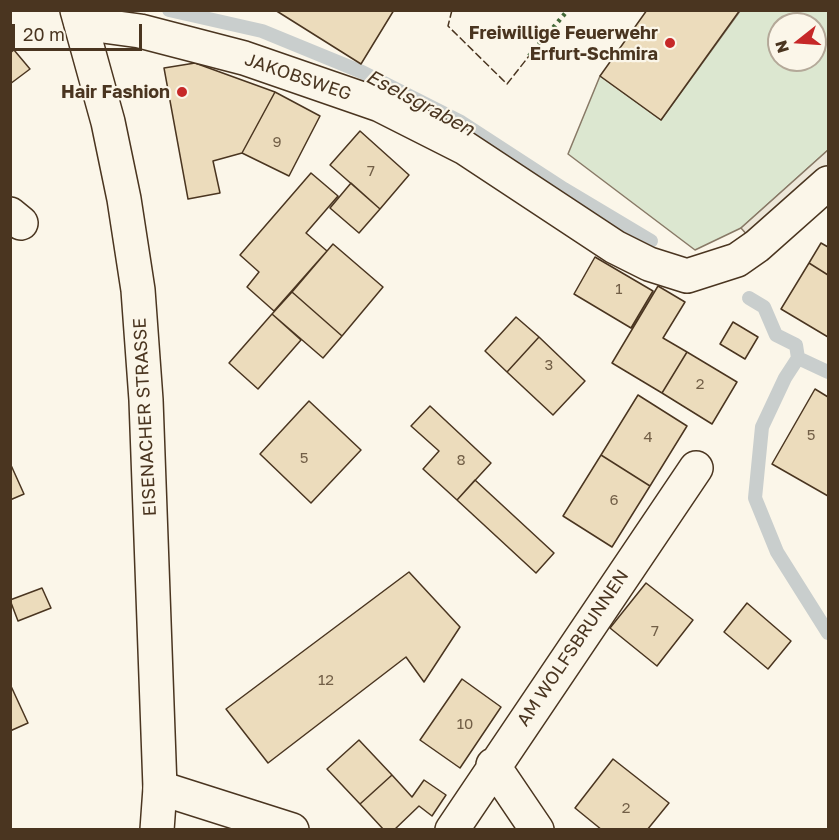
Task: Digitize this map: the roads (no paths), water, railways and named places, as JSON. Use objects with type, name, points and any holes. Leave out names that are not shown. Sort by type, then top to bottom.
[{"type":"street","name":"JAKOBSWEG","points":[[79,17],[244,58],[380,105],[465,148],[615,247],[649,264],[687,276],[737,260],[757,246],[828,183]]},
{"type":"street","name":"EISENACHER STRASSE","points":[[79,17],[111,133],[138,290],[146,400],[160,788],[157,830]]},
{"type":"street","name":"AM WOLFSBRUNNEN","points":[[452,830],[493,765],[696,468]]},
{"type":"street","points":[[493,765],[537,830]]},
{"type":"street","points":[[160,788],[292,830]]},
{"type":"waterway","name":"Eselsgraben","points":[[169,10],[262,31],[362,72],[461,122],[564,189],[651,241]]},
{"type":"waterway","name":"Eselsgraben","points":[[749,298],[764,307],[776,335],[796,345],[798,358],[785,378],[762,427],[755,498],[777,552],[828,633]]},
{"type":"waterway","points":[[798,358],[828,372]]},
{"type":"place","name":"Freiwillige Feuerwehr Erfurt-Schmira","points":[[670,43]]},
{"type":"place","name":"Hair Fashion","points":[[182,92]]}]
